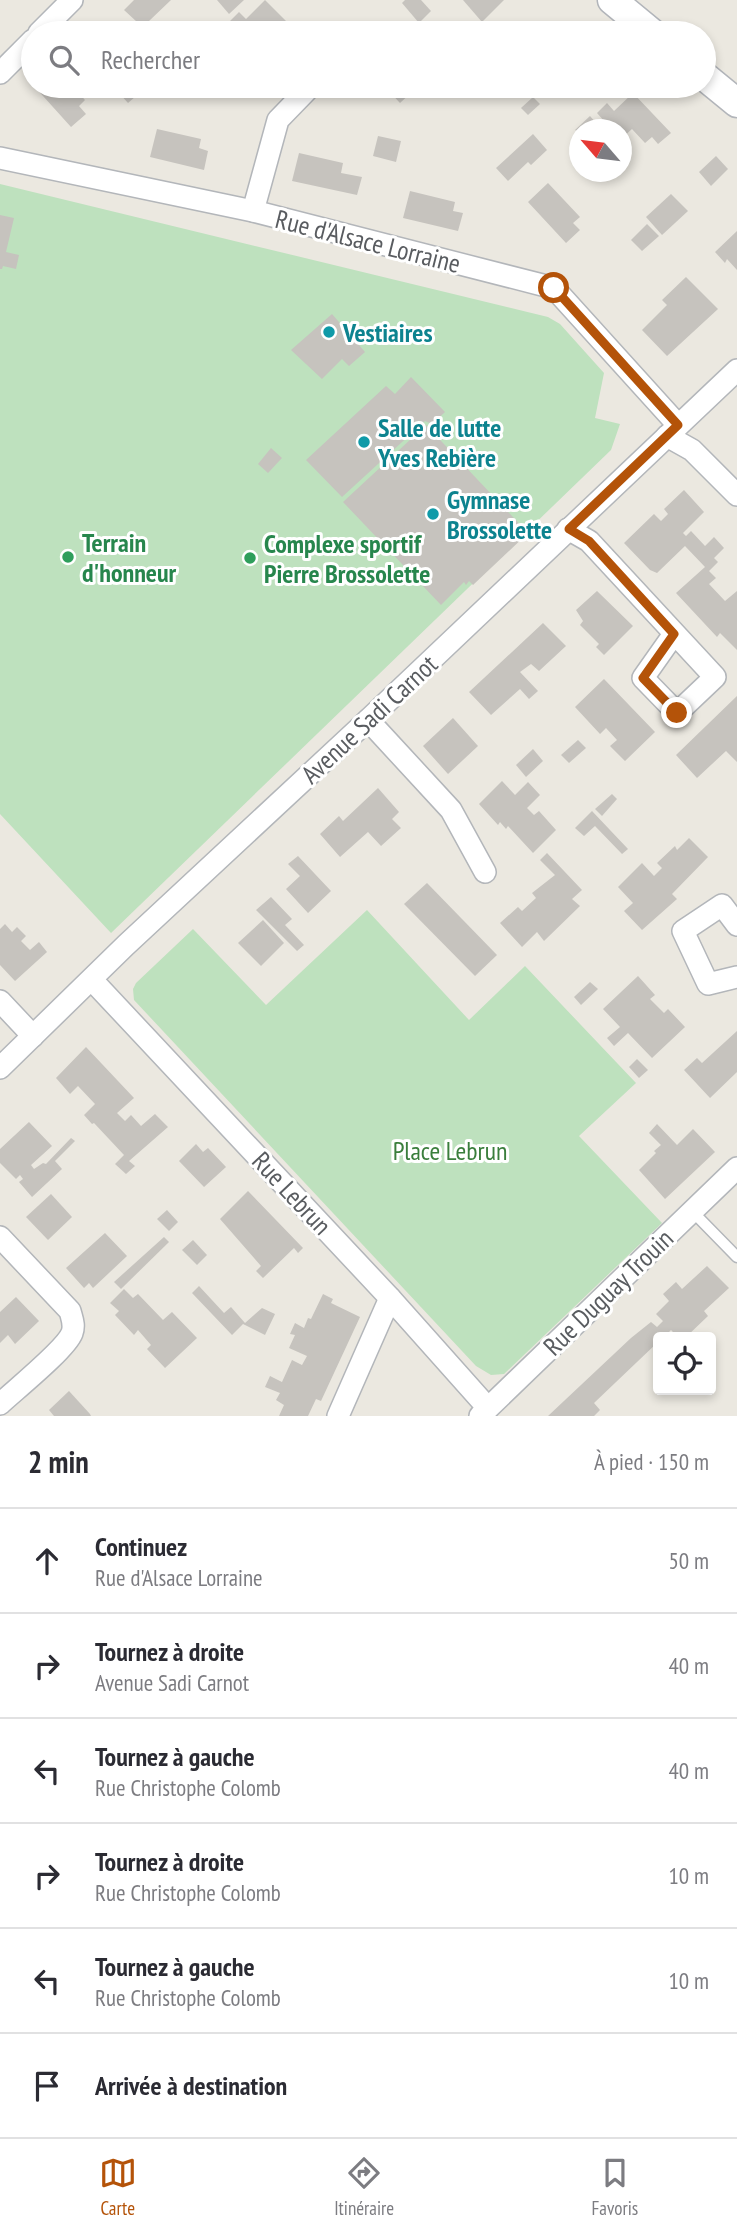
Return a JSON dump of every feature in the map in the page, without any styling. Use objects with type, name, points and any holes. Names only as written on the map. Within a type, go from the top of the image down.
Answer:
[{"type":"main road","points":[[612,0],[637,21]]},
{"type":"main road","points":[[716,86],[737,103]]},
{"type":"street","points":[[52,21],[72,0]]},
{"type":"street","points":[[0,73],[21,52]]},
{"type":"street","points":[[253,211],[278,120],[299,98]]},
{"type":"street","name":"Rue d'Alsace Lorraine","points":[[0,158],[253,211],[554,288],[673,431],[737,495]]},
{"type":"street","name":"Avenue Sadi Carnot","points":[[0,1068],[126,945],[737,370]]},
{"type":"street","points":[[569,529],[589,541],[674,634]]},
{"type":"street","points":[[368,720],[451,810],[485,872]]},
{"type":"street","points":[[737,925],[722,905],[683,931],[708,984],[737,977]]},
{"type":"street","name":"Rue Lebrun","points":[[92,981],[390,1298],[484,1412]]},
{"type":"street","points":[[0,1001],[33,1036]]},
{"type":"street","name":"Rue Duguay Trouin","points":[[484,1412],[737,1168]]},
{"type":"street","points":[[0,1237],[70,1311],[74,1324],[71,1336],[61,1347],[0,1404]]},
{"type":"street","points":[[338,1416],[390,1298]]},
{"type":"lane","points":[[692,1211],[737,1257]]},
{"type":"green space","name":"Complexe sportif Pierre Brossolette","points":[[0,184],[548,317],[560,324],[604,373],[595,418],[620,424],[611,450],[111,933],[0,814]]},
{"type":"green space","name":"Place Lebrun","points":[[367,910],[469,1020],[525,966],[636,1083],[579,1136],[662,1223],[504,1374],[491,1375],[476,1366],[134,1000],[133,989],[136,983],[193,929],[266,1005]]},
{"type":"building","points":[[134,0],[171,0],[149,21],[136,21],[124,10]]},
{"type":"building","points":[[217,0],[244,0],[229,14]]},
{"type":"building","points":[[265,0],[286,21],[230,21],[239,12],[246,19]]},
{"type":"building","points":[[405,0],[421,0],[431,11],[421,21],[417,21],[402,3]]},
{"type":"building","points":[[463,0],[504,0],[483,21]]},
{"type":"building","points":[[45,98],[85,100],[79,106],[86,114],[71,127]]},
{"type":"building","points":[[532,98],[540,104],[528,115],[521,108]]},
{"type":"building","points":[[628,98],[638,98],[671,133],[658,144],[652,137],[645,143],[632,129],[632,119],[602,119],[597,113],[607,103],[614,111]]},
{"type":"building","points":[[157,129],[201,139],[199,148],[208,151],[204,170],[150,157]]},
{"type":"building","points":[[533,134],[547,150],[531,165],[528,162],[508,181],[496,168]]},
{"type":"building","points":[[378,136],[401,141],[396,162],[373,156]]},
{"type":"building","points":[[299,153],[343,163],[341,173],[362,177],[357,195],[292,181]]},
{"type":"building","points":[[716,156],[728,169],[711,186],[699,172]]},
{"type":"building","points":[[548,183],[580,217],[573,223],[580,230],[566,243],[528,202]]},
{"type":"building","points":[[410,191],[455,202],[453,211],[463,213],[458,231],[403,218]]},
{"type":"building","points":[[671,194],[688,211],[662,235],[646,217]]},
{"type":"building","points":[[0,215],[14,218],[6,252],[19,255],[16,269],[3,266],[0,269]]},
{"type":"building","points":[[647,224],[659,236],[642,251],[631,240]]},
{"type":"building","points":[[737,231],[737,270],[727,259],[725,263],[715,252]]},
{"type":"building","points":[[686,277],[718,309],[667,356],[642,330],[667,305],[662,300]]},
{"type":"building","name":"Vestiaires","points":[[332,314],[365,352],[349,366],[342,359],[322,379],[291,350]]},
{"type":"building","name":"Salle de lutte Yves Rebière","points":[[411,377],[445,412],[432,424],[425,421],[342,497],[306,460],[386,386],[395,394]]},
{"type":"building","name":"Gymnase Brossolette","points":[[426,425],[528,533],[473,585],[469,581],[466,585],[464,582],[441,605],[343,502]]},
{"type":"building","points":[[271,448],[282,458],[268,473],[258,464]]},
{"type":"building","points":[[684,490],[704,512],[683,533],[686,536],[691,531],[705,546],[714,537],[724,548],[714,558],[718,562],[709,571],[716,578],[709,584],[725,601],[737,591],[737,650],[720,633],[717,637],[676,593],[705,567],[685,546],[657,573],[650,570],[624,543],[654,514],[661,521],[668,514],[664,509]]},
{"type":"building","points":[[597,591],[633,626],[604,655],[596,647],[599,644],[580,625],[583,621],[576,610]]},
{"type":"building","points":[[543,623],[566,646],[539,671],[531,664],[520,672],[538,691],[529,699],[520,689],[491,715],[469,692]]},
{"type":"building","points":[[604,679],[655,732],[625,761],[610,746],[617,740],[606,728],[600,734],[575,707]]},
{"type":"building","points":[[737,696],[737,762],[726,751],[697,778],[676,755]]},
{"type":"building","points":[[453,718],[478,746],[448,774],[423,746]]},
{"type":"building","points":[[578,740],[586,748],[569,763],[561,755]]},
{"type":"building","points":[[533,749],[543,761],[526,777],[516,765]]},
{"type":"building","points":[[502,781],[515,795],[528,782],[540,795],[527,808],[534,815],[539,811],[556,830],[533,853],[508,826],[506,829],[500,822],[498,825],[479,804]]},
{"type":"building","points":[[378,788],[399,812],[392,819],[401,828],[381,846],[368,832],[340,857],[320,834],[339,816],[343,821]]},
{"type":"building","points":[[612,794],[617,799],[602,816],[595,809]]},
{"type":"building","points":[[592,811],[628,849],[622,854],[595,826],[584,836],[575,828]]},
{"type":"building","points":[[689,838],[708,857],[672,894],[677,899],[642,930],[624,911],[633,903],[618,887],[642,863],[654,876],[662,868],[657,863],[675,846],[677,850]]},
{"type":"building","points":[[547,853],[582,890],[572,899],[580,906],[544,941],[537,932],[522,947],[500,923],[518,907],[522,911],[536,898],[532,893],[555,875],[540,860]]},
{"type":"building","points":[[298,856],[331,891],[308,913],[286,889],[300,876],[288,864]]},
{"type":"building","points":[[427,883],[497,955],[475,976],[404,904]]},
{"type":"building","points":[[271,897],[292,919],[285,925],[304,945],[297,951],[256,910]]},
{"type":"building","points":[[263,920],[284,943],[261,966],[238,943]]},
{"type":"building","points":[[5,924],[12,932],[17,927],[26,936],[21,941],[30,950],[39,942],[47,952],[15,981],[0,965],[0,929]]},
{"type":"building","points":[[638,976],[655,995],[650,999],[664,1013],[668,1009],[685,1027],[652,1058],[628,1033],[614,1046],[607,1038],[620,1027],[603,1009]]},
{"type":"building","points":[[590,982],[598,989],[581,1005],[574,997]]},
{"type":"building","points":[[737,1031],[737,1072],[710,1098],[684,1070],[697,1058],[702,1063]]},
{"type":"building","points":[[86,1047],[134,1098],[117,1113],[125,1121],[131,1115],[141,1126],[155,1114],[168,1127],[129,1161],[135,1166],[126,1174],[115,1164],[124,1155],[84,1115],[95,1104],[78,1086],[70,1094],[56,1078]]},
{"type":"building","points":[[637,1059],[648,1070],[639,1078],[629,1067]]},
{"type":"building","points":[[29,1122],[52,1146],[31,1165],[34,1169],[46,1164],[71,1138],[75,1141],[55,1161],[62,1169],[32,1197],[19,1182],[23,1179],[20,1175],[16,1179],[0,1163],[0,1149]]},
{"type":"building","points":[[657,1124],[677,1145],[693,1129],[715,1152],[665,1199],[639,1170],[661,1145],[649,1133]]},
{"type":"building","points":[[196,1144],[203,1152],[208,1148],[226,1167],[204,1187],[179,1161]]},
{"type":"building","points":[[248,1191],[303,1248],[298,1253],[294,1248],[263,1278],[256,1271],[261,1266],[220,1219]]},
{"type":"building","points":[[51,1194],[72,1217],[48,1240],[26,1217]]},
{"type":"building","points":[[167,1210],[178,1222],[169,1231],[157,1219]]},
{"type":"building","points":[[105,1233],[127,1256],[93,1288],[89,1283],[84,1288],[66,1268]]},
{"type":"building","points":[[164,1237],[169,1242],[121,1289],[114,1282]]},
{"type":"building","points":[[193,1240],[207,1255],[197,1265],[182,1250]]},
{"type":"building","points":[[707,1266],[729,1288],[704,1311],[708,1316],[691,1332],[653,1332],[653,1347],[594,1403],[600,1410],[594,1416],[548,1416],[631,1338],[651,1322],[657,1327],[663,1321],[656,1314],[669,1301],[663,1294],[676,1282],[682,1289]]},
{"type":"building","points":[[199,1286],[224,1313],[231,1307],[245,1323],[262,1308],[275,1314],[265,1335],[243,1324],[232,1335],[192,1293]]},
{"type":"building","points":[[124,1289],[133,1298],[138,1294],[163,1320],[172,1312],[197,1338],[165,1368],[147,1349],[151,1345],[138,1330],[134,1335],[115,1315],[119,1311],[110,1303]]},
{"type":"building","points":[[323,1294],[333,1299],[331,1303],[360,1317],[321,1401],[316,1399],[308,1416],[279,1416],[284,1405],[276,1400],[280,1393],[265,1387],[270,1376],[282,1382],[292,1360],[302,1365],[307,1356],[289,1348],[295,1335],[290,1334],[295,1323],[304,1328]]},
{"type":"building","points":[[16,1297],[39,1321],[15,1344],[8,1335],[0,1343],[0,1312]]},
{"type":"building","points":[[69,1391],[91,1416],[54,1416],[49,1410]]},
{"type":"place","name":"Vestiaires","points":[[329,332]]},
{"type":"place","name":"Salle de lutte Yves Rebière","points":[[364,442]]},
{"type":"place","name":"Gymnase Brossolette","points":[[433,514]]},
{"type":"place","name":"Terrain d'honneur","points":[[68,557]]},
{"type":"place","name":"Complexe sportif Pierre Brossolette","points":[[250,558]]},
{"type":"route","points":[[554,288],[678,425],[569,529],[589,541],[674,634],[643,678],[677,713]]}]
